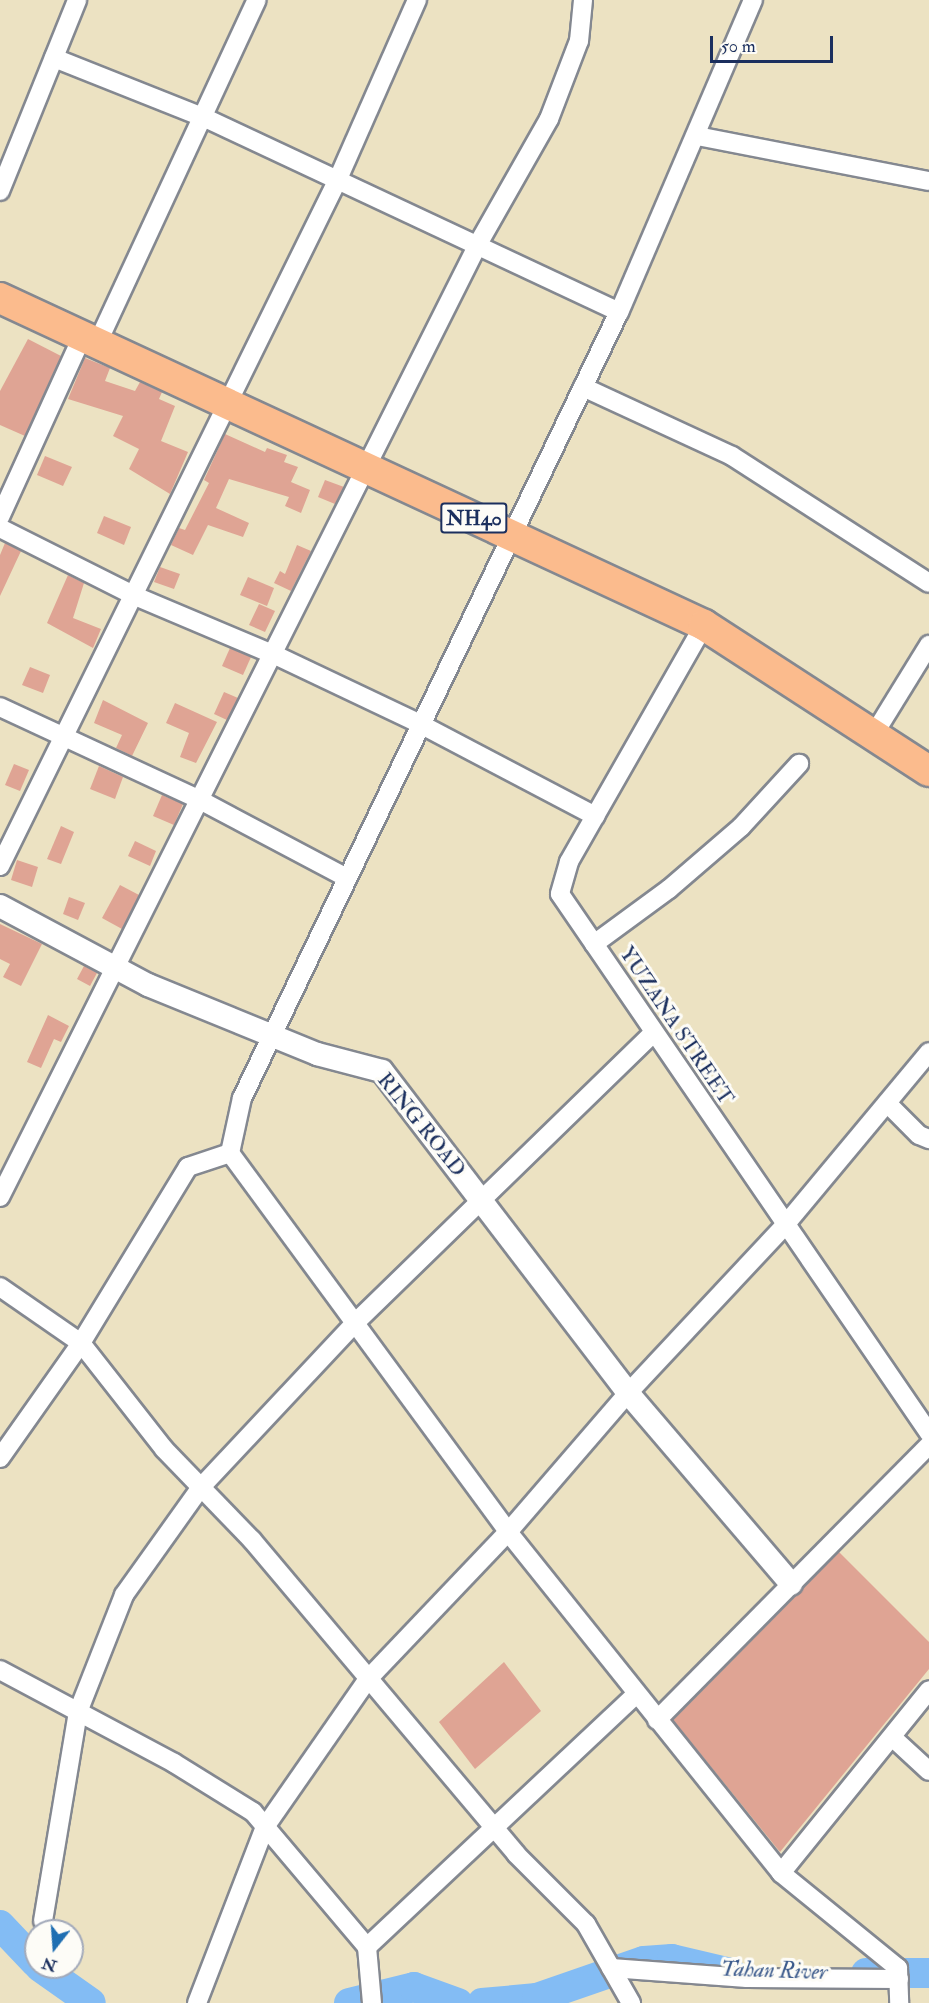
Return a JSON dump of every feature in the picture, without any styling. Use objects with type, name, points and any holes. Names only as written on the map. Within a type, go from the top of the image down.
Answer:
[{"type":"highway","name":"NH40","points":[[0,298],[704,625],[929,771]]},
{"type":"street","points":[[0,191],[77,0]]},
{"type":"street","points":[[0,517],[205,118],[257,0]]},
{"type":"street","points":[[0,866],[135,596],[338,179],[417,0]]},
{"type":"street","points":[[0,1197],[116,968],[198,799],[274,655],[478,244],[567,82],[579,41],[583,0]]},
{"type":"street","points":[[753,0],[697,136],[619,312],[509,534],[242,1098],[230,1153],[508,1532],[781,1873],[898,1968],[899,2003]]},
{"type":"street","points":[[54,58],[205,118],[619,312]]},
{"type":"street","points":[[697,136],[929,181]]},
{"type":"street","points":[[583,387],[732,456],[929,583]]},
{"type":"street","points":[[0,528],[135,596],[274,655],[420,724],[595,816]]},
{"type":"street","name":"YUZANA STREET","points":[[704,625],[569,862],[560,894],[929,1433]]},
{"type":"street","points":[[874,734],[929,645]]},
{"type":"street","points":[[0,707],[64,739],[198,799],[347,878]]},
{"type":"street","points":[[594,944],[669,889],[741,827],[799,764]]},
{"type":"street","name":"RING ROAD","points":[[0,906],[116,968],[272,1036],[317,1054],[382,1071],[628,1393],[791,1584]]},
{"type":"street","points":[[43,1919],[78,1712],[124,1595],[201,1487],[355,1323],[653,1032]]},
{"type":"street","points":[[197,2003],[265,1827],[368,1680],[508,1532],[628,1393],[785,1225],[929,1052]]},
{"type":"street","points":[[887,1103],[919,1135],[929,1139]]},
{"type":"street","points":[[0,1458],[81,1343],[188,1167],[230,1153]]},
{"type":"street","points":[[0,1287],[81,1343],[164,1449],[252,1540],[496,1829],[586,1924],[631,2003]]},
{"type":"street","points":[[657,1720],[929,1444]]},
{"type":"street","points":[[0,1670],[194,1776],[253,1812],[367,1947],[372,2003]]},
{"type":"street","points":[[781,1873],[929,1690]]},
{"type":"street","points":[[367,1947],[496,1829],[636,1694]]},
{"type":"street","points":[[892,1737],[929,1771]]},
{"type":"street","points":[[611,1968],[747,1978],[899,1979]]},
{"type":"building","points":[[28,339],[61,356],[25,436],[0,425],[0,391]]},
{"type":"building","points":[[85,358],[110,368],[105,381],[135,391],[140,382],[162,392],[159,399],[175,406],[161,441],[188,452],[170,494],[129,469],[139,449],[113,436],[123,416],[68,399]]},
{"type":"building","points":[[225,434],[265,452],[267,448],[287,455],[284,462],[298,467],[291,482],[310,490],[301,513],[285,506],[289,497],[229,479],[216,508],[249,523],[243,537],[208,525],[193,555],[171,545],[179,528],[185,530],[209,483],[204,480]]},
{"type":"building","points":[[45,456],[72,467],[63,486],[37,475]]},
{"type":"building","points":[[325,480],[344,487],[335,504],[318,497]]},
{"type":"building","points":[[104,516],[131,527],[124,545],[97,533]]},
{"type":"building","points":[[5,543],[21,551],[0,596],[0,555]]},
{"type":"building","points":[[297,545],[311,551],[291,591],[274,583],[280,571],[285,574]]},
{"type":"building","points":[[160,567],[180,574],[174,589],[154,582]]},
{"type":"building","points":[[68,575],[84,583],[73,618],[101,629],[93,648],[47,623]]},
{"type":"building","points":[[248,577],[274,588],[267,606],[240,595]]},
{"type":"building","points":[[259,604],[275,611],[265,632],[249,625]]},
{"type":"building","points":[[230,648],[251,657],[243,675],[222,666]]},
{"type":"building","points":[[30,667],[50,675],[43,693],[22,685]]},
{"type":"building","points":[[224,692],[238,698],[227,720],[214,714]]},
{"type":"building","points":[[103,700],[148,723],[132,756],[116,748],[122,735],[94,723]]},
{"type":"building","points":[[175,703],[217,722],[196,763],[180,757],[189,733],[166,723]]},
{"type":"building","points":[[14,764],[29,770],[20,791],[5,785]]},
{"type":"building","points":[[99,766],[123,777],[115,799],[90,789]]},
{"type":"building","points":[[162,795],[183,804],[174,825],[153,816]]},
{"type":"building","points":[[61,826],[74,832],[61,864],[47,859]]},
{"type":"building","points":[[135,841],[156,851],[150,866],[128,856]]},
{"type":"building","points":[[17,860],[38,867],[32,887],[11,880]]},
{"type":"building","points":[[120,885],[139,895],[122,929],[102,918]]},
{"type":"building","points":[[69,897],[85,903],[78,920],[63,914]]},
{"type":"building","points":[[0,924],[42,944],[21,986],[3,977],[10,964],[0,959]]},
{"type":"building","points":[[84,966],[97,973],[90,986],[77,979]]},
{"type":"building","points":[[48,1015],[69,1026],[61,1042],[54,1039],[41,1068],[27,1062]]},
{"type":"building","points":[[839,1552],[929,1642],[929,1669],[780,1852],[673,1720]]},
{"type":"building","points":[[504,1662],[541,1711],[475,1769],[439,1722]]},
{"type":"waterway","name":"Tahan River","points":[[0,1925],[24,1950]]},
{"type":"waterway","name":"Tahan River","points":[[482,2003],[537,1998],[644,1961],[672,1959],[731,1973]]},
{"type":"waterway","name":"Tahan River","points":[[866,1973],[929,1973]]},
{"type":"waterway","name":"Tahan River","points":[[57,1979],[91,2003]]},
{"type":"waterway","name":"Tahan River","points":[[349,2003],[414,1987],[458,2003]]}]
